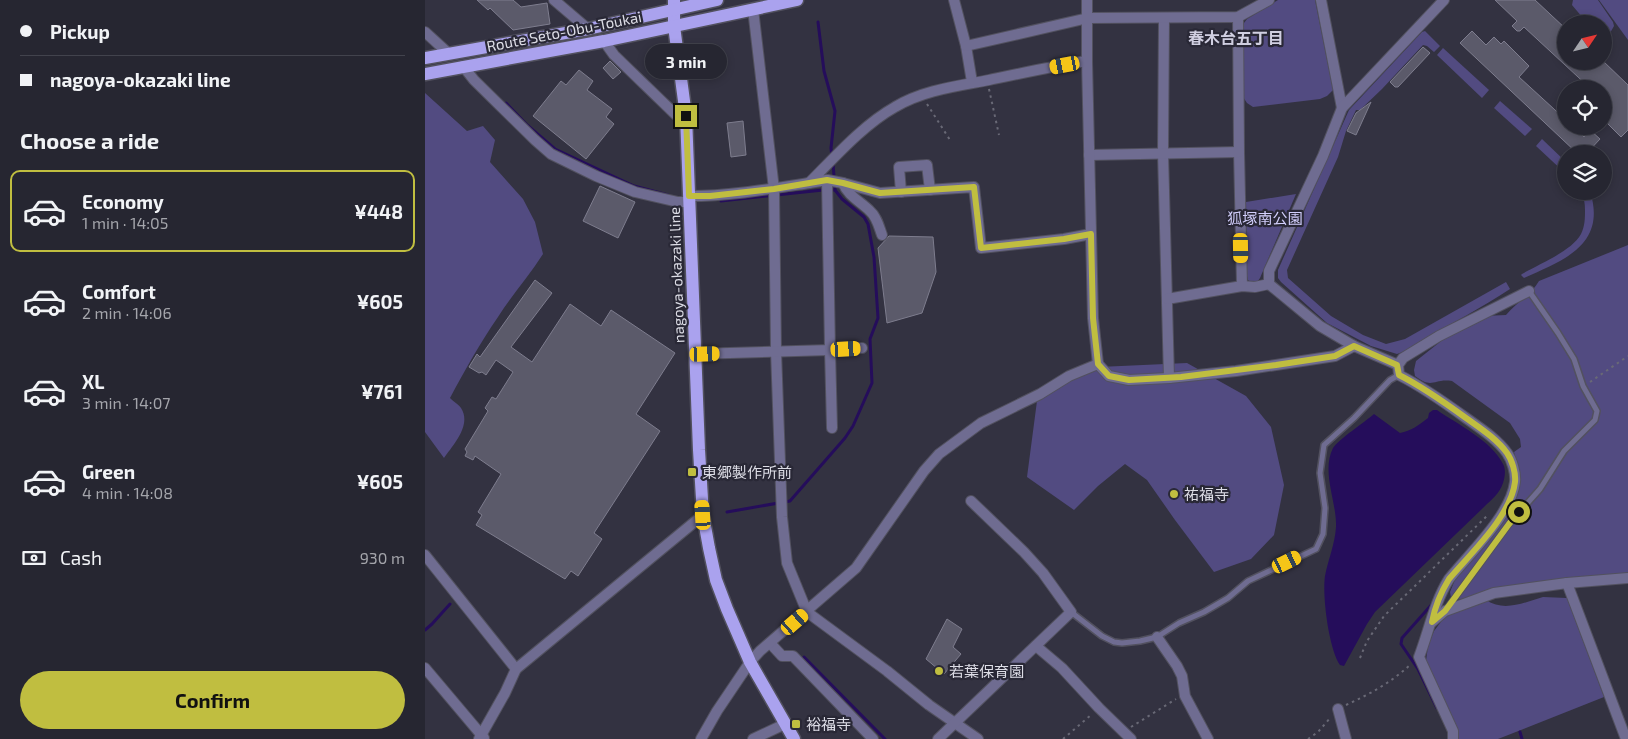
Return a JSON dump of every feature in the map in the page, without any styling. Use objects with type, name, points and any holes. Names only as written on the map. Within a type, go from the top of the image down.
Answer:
[{"type":"main road","name":"Route Seto-Obu-Toukai","points":[[425,58],[588,29],[674,4],[717,0]]},
{"type":"main road","name":"Route Seto-Obu-Toukai","points":[[425,74],[604,41],[797,0]]},
{"type":"main road","name":"nagoya-okazaki line","points":[[674,4],[674,26],[686,116],[703,515],[717,580],[750,662],[794,739]]},
{"type":"street","points":[[553,0],[588,29]]},
{"type":"street","points":[[953,0],[972,82]]},
{"type":"street","points":[[1087,0],[1093,318],[1098,364],[1109,376],[1123,379],[1169,378],[1236,371],[1335,356],[1354,346]]},
{"type":"street","points":[[965,46],[1088,18],[1238,17],[1269,0]]},
{"type":"street","points":[[1321,0],[1342,108]]},
{"type":"street","points":[[1269,284],[1269,271],[1323,156],[1342,108],[1444,0]]},
{"type":"street","points":[[753,9],[774,189],[776,351],[782,517],[787,563],[807,612],[887,671],[929,705],[978,739]]},
{"type":"street","points":[[1238,17],[1239,152],[1243,286]]},
{"type":"street","points":[[1164,18],[1163,153],[1169,378]]},
{"type":"street","points":[[425,32],[448,53]]},
{"type":"street","points":[[604,41],[614,55],[675,115],[686,116]]},
{"type":"street","points":[[809,183],[858,136],[884,114],[903,103],[922,95],[972,82],[1087,62]]},
{"type":"street","points":[[463,66],[551,154],[635,192],[677,202],[827,180],[880,193],[974,187],[981,248],[1064,239],[1091,234]]},
{"type":"street","points":[[1089,155],[1239,152]]},
{"type":"street","points":[[901,192],[899,167],[927,165],[929,190]]},
{"type":"street","points":[[827,180],[832,428]]},
{"type":"street","points":[[843,183],[846,191],[871,212],[877,220],[882,236]]},
{"type":"street","points":[[1167,299],[1243,286],[1255,287],[1269,284]]},
{"type":"street","points":[[1269,284],[1320,326],[1398,370],[1495,440],[1507,454],[1512,465],[1515,480],[1513,492],[1501,518],[1449,579],[1433,612],[1432,622],[1419,657],[1453,731],[1453,739]]},
{"type":"street","points":[[1398,370],[1403,358],[1439,336],[1529,291]]},
{"type":"street","points":[[695,354],[862,348]]},
{"type":"street","points":[[701,739],[717,711],[750,662],[856,568],[919,477],[939,454],[981,423],[1040,394],[1069,376],[1098,364]]},
{"type":"street","points":[[938,739],[1071,612],[1043,573],[971,501]]},
{"type":"street","points":[[425,668],[482,738],[516,669],[703,515]]},
{"type":"street","points":[[425,555],[516,669]]},
{"type":"street","points":[[1432,622],[1445,611],[1494,594],[1628,578]]},
{"type":"street","points":[[1567,584],[1626,739]]},
{"type":"street","points":[[1157,637],[1180,671],[1185,694],[1208,739]]},
{"type":"street","points":[[770,643],[782,656],[793,656],[873,739]]},
{"type":"street","points":[[1036,646],[1062,668],[1123,736]]},
{"type":"street","points":[[1339,709],[1345,739]]},
{"type":"street","points":[[753,739],[785,724]]},
{"type":"lane","points":[[1445,611],[1509,524],[1540,489],[1564,451],[1595,420],[1597,411],[1583,386],[1574,359],[1529,291]]},
{"type":"lane","points":[[1071,612],[1102,636],[1114,642],[1140,641],[1157,637],[1179,623],[1205,612],[1228,598],[1248,580],[1316,549],[1323,534],[1325,508],[1321,474],[1324,445],[1354,418],[1391,380],[1398,370]]},
{"type":"path","points":[[987,80],[999,135]]},
{"type":"path","points":[[922,95],[949,140]]},
{"type":"path","points":[[1583,386],[1628,356]]},
{"type":"path","points":[[1360,658],[1367,641],[1384,616],[1493,511]]},
{"type":"path","points":[[1307,739],[1318,732],[1333,713],[1391,681],[1419,657]]},
{"type":"path","points":[[1123,736],[1136,723],[1185,694]]},
{"type":"path","points":[[1063,739],[1099,708]]},
{"type":"green space","points":[[1278,0],[1315,0],[1333,90],[1327,96],[1320,99],[1253,107],[1243,97],[1244,23],[1247,19]]},
{"type":"green space","points":[[1573,0],[1598,0],[1608,15],[1580,15],[1572,5]]},
{"type":"green space","points":[[1599,0],[1628,0],[1628,40],[1613,19],[1613,15],[1610,15]]},
{"type":"green space","points":[[1425,31],[1440,46],[1434,52],[1423,45],[1382,89],[1360,110],[1356,110],[1346,131],[1338,157],[1287,270],[1288,278],[1331,316],[1363,335],[1386,344],[1405,339],[1506,282],[1510,289],[1397,354],[1371,346],[1327,323],[1281,282],[1278,278],[1278,270],[1349,110]]},
{"type":"green space","points":[[1443,48],[1489,90],[1482,98],[1437,55]]},
{"type":"green space","points":[[425,93],[467,131],[483,126],[495,140],[490,162],[523,199],[535,222],[543,254],[491,327],[450,398],[461,408],[464,414],[464,421],[460,434],[444,458],[425,432]]},
{"type":"green space","points":[[1500,101],[1532,129],[1525,136],[1494,108]]},
{"type":"green space","points":[[1542,139],[1557,153],[1557,166],[1536,146]]},
{"type":"green space","name":"狐塚南公園","points":[[1296,194],[1260,278],[1258,281],[1251,282],[1247,276],[1246,202]]},
{"type":"green space","points":[[1584,200],[1592,200],[1594,210],[1592,225],[1587,238],[1567,257],[1524,278],[1522,274],[1555,257],[1577,240],[1584,225]]},
{"type":"green space","points":[[1628,245],[1628,575],[1470,600],[1451,598],[1450,592],[1457,575],[1517,490],[1520,477],[1514,452],[1521,447],[1520,439],[1510,423],[1452,381],[1446,380],[1430,383],[1415,376],[1416,361],[1450,334],[1484,316],[1506,315],[1532,291],[1539,281]]},
{"type":"green space","points":[[1187,363],[1246,396],[1271,427],[1284,485],[1274,535],[1251,559],[1214,572],[1147,480],[1125,464],[1098,486],[1074,510],[1027,477],[1037,401],[1059,385],[1099,367]]},
{"type":"green space","points":[[1543,597],[1567,598],[1604,697],[1498,739],[1459,739],[1454,721],[1426,661],[1428,646],[1434,631],[1447,614],[1486,600],[1493,604],[1507,606]]},
{"type":"shaded area","points":[[1437,410],[1464,427],[1491,448],[1504,466],[1503,483],[1492,499],[1375,612],[1344,666],[1340,665],[1336,657],[1327,622],[1324,585],[1336,527],[1329,477],[1330,457],[1333,448],[1374,414],[1400,433],[1421,423],[1428,418],[1429,413]]},
{"type":"building","points":[[477,0],[513,0],[521,7],[547,3],[550,24],[513,30],[490,8],[488,10]]},
{"type":"building","points":[[1495,0],[1535,0],[1557,21],[1557,58],[1524,27],[1517,31],[1512,26],[1517,21]]},
{"type":"building","points":[[1472,31],[1486,45],[1494,37],[1501,44],[1504,41],[1529,66],[1519,77],[1557,112],[1557,134],[1460,43]]},
{"type":"building","points":[[1423,47],[1430,53],[1398,87],[1395,87],[1390,82]]},
{"type":"building","points":[[610,61],[621,72],[613,79],[603,68]]},
{"type":"building","points":[[579,70],[593,81],[587,90],[612,109],[606,117],[614,124],[586,159],[533,116],[561,81],[566,85]]},
{"type":"building","points":[[1570,70],[1612,70],[1628,85],[1628,130],[1621,137],[1612,128],[1612,80],[1581,80]]},
{"type":"building","points":[[1371,102],[1356,135],[1347,131],[1356,113]]},
{"type":"building","points":[[743,121],[746,155],[731,157],[727,123]]},
{"type":"building","points":[[1558,135],[1582,135],[1584,137],[1586,135],[1596,135],[1600,139],[1594,145],[1568,145]]},
{"type":"building","points":[[600,186],[635,202],[618,238],[583,221]]},
{"type":"building","points":[[889,236],[933,237],[936,272],[922,313],[887,323],[878,248]]},
{"type":"building","points":[[535,280],[552,293],[511,347],[532,362],[570,304],[601,326],[611,310],[675,353],[636,414],[660,431],[594,533],[602,539],[578,576],[571,571],[565,579],[476,525],[482,515],[478,512],[501,474],[475,456],[473,460],[465,456],[467,452],[465,449],[488,411],[485,408],[492,397],[496,399],[513,372],[496,360],[486,375],[469,367],[477,354],[480,357]]},
{"type":"building","points":[[947,619],[962,629],[953,647],[961,654],[944,674],[926,659]]},
{"type":"waterway","points":[[818,22],[824,71],[835,111],[831,148],[832,157]]},
{"type":"waterway","points":[[506,103],[527,125],[555,149],[634,186],[668,195]]},
{"type":"waterway","points":[[833,163],[835,190]]},
{"type":"waterway","points":[[721,201],[835,190],[842,199],[864,217],[868,224],[874,257],[878,318],[870,339],[872,383],[853,426],[845,438],[790,501],[727,512]]},
{"type":"waterway","points":[[1433,603],[1402,638],[1401,644],[1418,669],[1437,708]]},
{"type":"waterway","points":[[425,630],[450,604]]},
{"type":"waterway","points":[[804,657],[885,739]]},
{"type":"waterway","points":[[1520,732],[1522,739]]},
{"type":"place","name":"東郷製作所前","points":[[692,472]]},
{"type":"place","name":"祐福寺","points":[[1174,494]]},
{"type":"place","name":"若葉保育園","points":[[939,671]]},
{"type":"place","name":"裕福寺","points":[[796,724]]},
{"type":"district","name":"春木台五丁目","points":[[1236,37]]},
{"type":"route","points":[[686,116],[689,196],[710,196],[774,189],[827,180],[880,193],[974,187],[981,248],[1064,239],[1091,234],[1093,318],[1098,364],[1109,376],[1129,380],[1193,376],[1335,356],[1354,346],[1397,365],[1399,375],[1420,386],[1495,440],[1507,454],[1512,465],[1515,480],[1513,492],[1501,518],[1449,579],[1433,612],[1432,622],[1445,611],[1519,512]]}]
